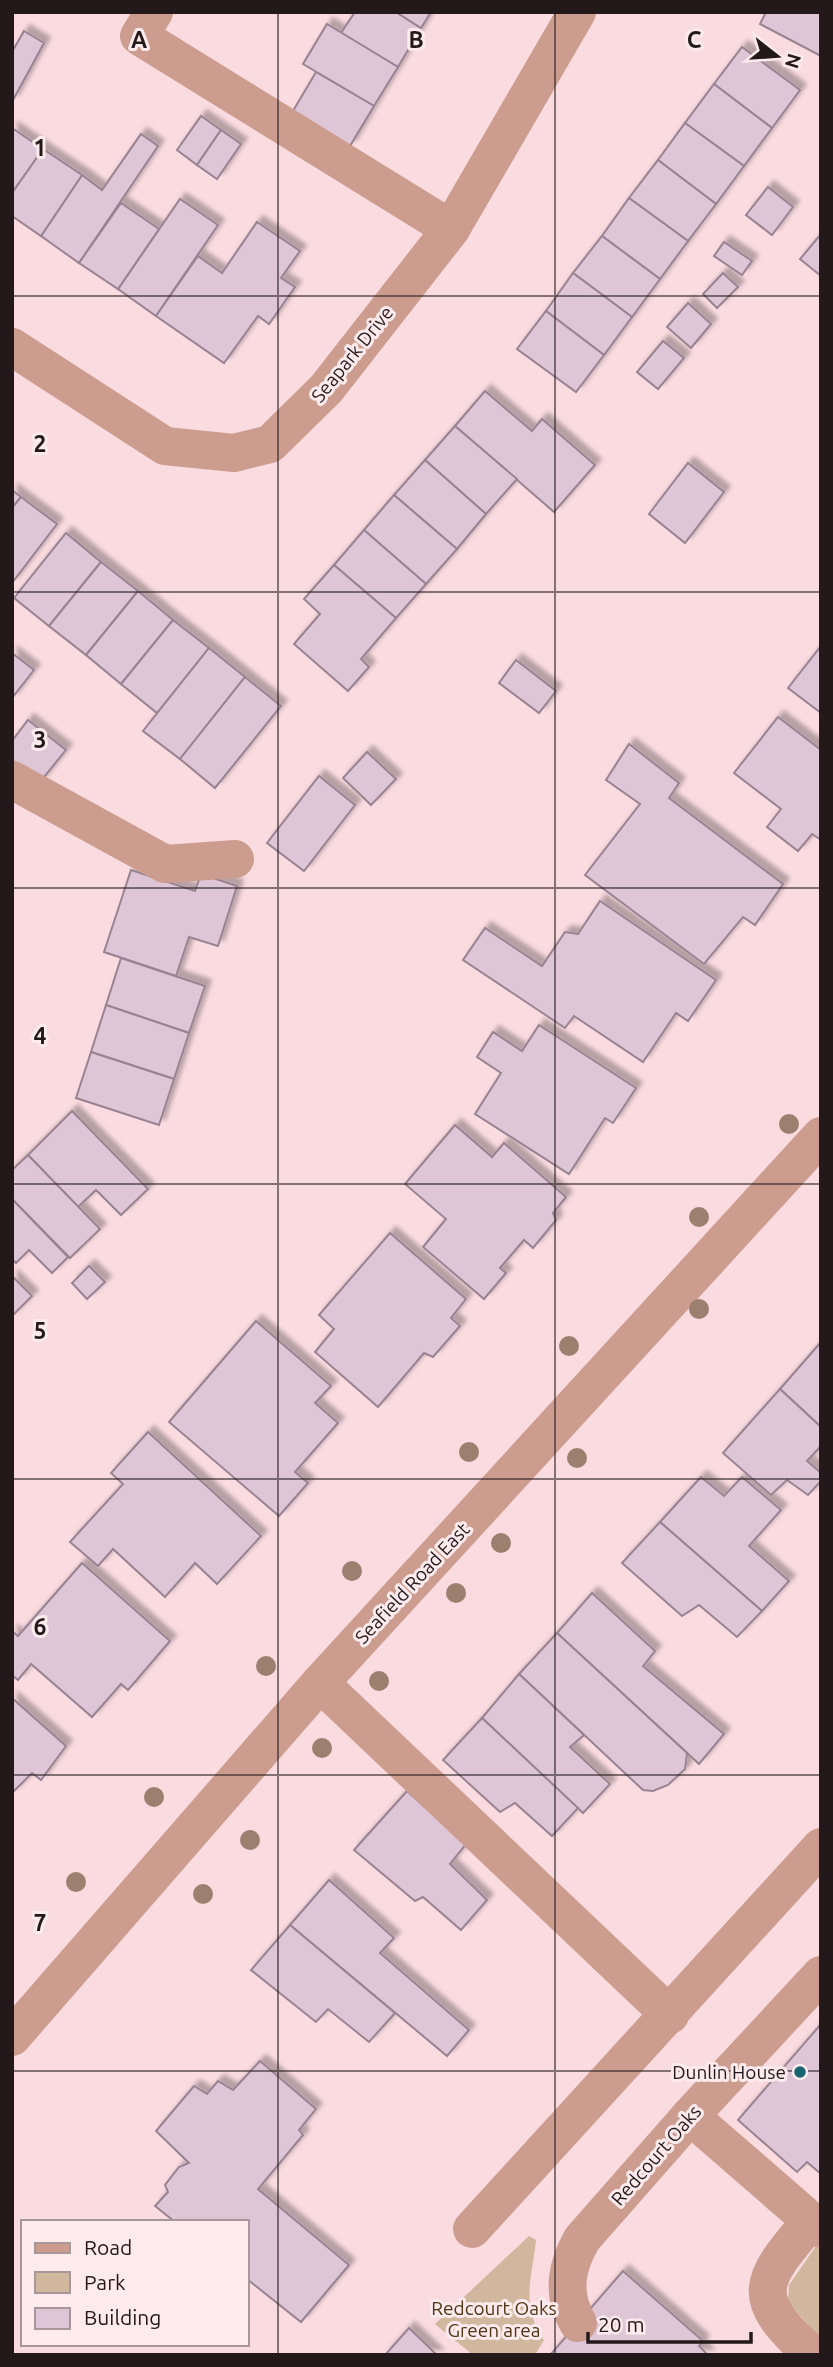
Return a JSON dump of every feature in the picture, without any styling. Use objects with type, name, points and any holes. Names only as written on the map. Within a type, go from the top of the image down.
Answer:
[{"type":"street","points":[[154,12],[139,36],[451,229]]},
{"type":"street","name":"Seapark Drive","points":[[12,347],[165,446],[234,453],[270,444],[326,389],[451,229],[577,12]]},
{"type":"street","points":[[12,780],[165,864],[235,859]]},
{"type":"street","name":"Seafield Road East","points":[[12,2038],[320,1683],[821,1136]]},
{"type":"street","points":[[320,1683],[670,2015]]},
{"type":"street","points":[[472,2229],[821,1847]]},
{"type":"street","name":"Redcourt Oaks","points":[[578,2323],[570,2310],[566,2281],[571,2259],[582,2239],[690,2116],[821,1975]]},
{"type":"street","points":[[690,2116],[816,2225],[780,2257],[770,2277],[768,2294],[773,2314],[782,2327],[813,2355]]},
{"type":"green space","name":"Redcourt Oaks Green area","points":[[529,2236],[536,2240],[530,2280],[530,2303],[532,2315],[544,2340],[535,2355],[473,2355],[435,2324]]},
{"type":"green space","points":[[816,2246],[821,2250],[821,2339],[788,2302],[789,2285]]},
{"type":"building","points":[[355,12],[396,12],[421,28],[398,67],[341,33]]},
{"type":"building","points":[[396,12],[431,12],[421,28]]},
{"type":"building","points":[[766,12],[821,12],[821,56],[760,24]]},
{"type":"building","points":[[327,24],[398,67],[374,106],[303,64]]},
{"type":"building","points":[[24,31],[44,43],[12,102],[12,52]]},
{"type":"building","points":[[742,47],[800,90],[772,128],[714,84]]},
{"type":"building","points":[[316,72],[374,106],[350,146],[293,111]]},
{"type":"building","points":[[714,84],[772,128],[744,166],[685,123]]},
{"type":"building","points":[[201,116],[221,130],[197,165],[177,150]]},
{"type":"building","points":[[685,123],[744,166],[716,204],[658,160]]},
{"type":"building","points":[[12,128],[43,149],[12,193]]},
{"type":"building","points":[[221,130],[241,144],[217,179],[197,165]]},
{"type":"building","points":[[141,134],[158,146],[79,263],[41,236],[82,175],[102,190]]},
{"type":"building","points":[[43,149],[82,175],[41,236],[12,216],[12,193]]},
{"type":"building","points":[[658,160],[716,204],[688,241],[629,198]]},
{"type":"building","points":[[768,187],[793,207],[772,235],[746,215]]},
{"type":"building","points":[[629,198],[688,241],[660,279],[602,236]]},
{"type":"building","points":[[180,199],[218,225],[156,316],[118,289]]},
{"type":"building","points":[[121,203],[159,229],[118,289],[79,263]]},
{"type":"building","points":[[257,222],[300,251],[281,278],[295,287],[269,324],[258,316],[224,363],[156,316],[198,256],[222,273]]},
{"type":"building","points":[[821,234],[821,276],[800,259]]},
{"type":"building","points":[[602,236],[660,279],[632,317],[573,273]]},
{"type":"building","points":[[724,242],[752,261],[742,275],[714,256]]},
{"type":"building","points":[[573,273],[632,317],[604,355],[546,311]]},
{"type":"building","points":[[723,273],[738,287],[717,308],[703,294]]},
{"type":"building","points":[[688,303],[711,324],[691,348],[667,327]]},
{"type":"building","points":[[546,311],[604,355],[576,392],[517,349]]},
{"type":"building","points":[[663,341],[684,358],[658,389],[637,372]]},
{"type":"building","points":[[485,391],[532,431],[542,419],[595,465],[554,512],[455,426]]},
{"type":"building","points":[[455,426],[517,479],[486,514],[425,460]]},
{"type":"building","points":[[425,460],[486,514],[457,549],[394,495]]},
{"type":"building","points":[[688,463],[724,492],[685,543],[649,514]]},
{"type":"building","points":[[12,490],[21,497],[12,508]]},
{"type":"building","points":[[394,495],[457,549],[426,584],[364,530]]},
{"type":"building","points":[[21,497],[57,524],[12,583],[12,508]]},
{"type":"building","points":[[364,530],[426,584],[396,618],[334,565]]},
{"type":"building","points":[[66,533],[101,562],[49,626],[14,598]]},
{"type":"building","points":[[101,562],[138,591],[86,655],[49,626]]},
{"type":"building","points":[[334,565],[396,618],[361,659],[369,667],[348,691],[294,644],[320,614],[304,599]]},
{"type":"building","points":[[138,591],[173,620],[121,684],[86,655]]},
{"type":"building","points":[[173,620],[209,648],[157,713],[121,684]]},
{"type":"building","points":[[821,646],[821,713],[788,688]]},
{"type":"building","points":[[209,648],[245,677],[180,759],[143,731]]},
{"type":"building","points":[[12,653],[34,670],[12,698]]},
{"type":"building","points":[[516,660],[556,691],[539,713],[499,683]]},
{"type":"building","points":[[245,677],[281,706],[215,788],[180,759]]},
{"type":"building","points":[[778,717],[821,750],[821,840],[812,834],[798,851],[767,827],[781,809],[734,773]]},
{"type":"building","points":[[28,720],[66,750],[40,782],[12,760],[12,741]]},
{"type":"building","points":[[629,744],[679,783],[669,798],[783,884],[755,925],[743,917],[704,964],[585,875],[640,804],[606,780]]},
{"type":"building","points":[[367,752],[396,779],[371,805],[343,778]]},
{"type":"building","points":[[319,776],[355,805],[304,871],[267,843]]},
{"type":"building","points":[[131,870],[195,891],[201,874],[237,886],[218,946],[189,937],[176,976],[104,952]]},
{"type":"building","points":[[600,901],[716,980],[688,1021],[676,1013],[643,1062],[574,1016],[565,1028],[463,960],[485,928],[542,966],[565,932],[578,934]]},
{"type":"building","points":[[121,958],[205,986],[189,1033],[106,1005]]},
{"type":"building","points":[[106,1005],[189,1033],[174,1079],[91,1052]]},
{"type":"building","points":[[539,1025],[636,1088],[613,1123],[605,1118],[569,1174],[475,1114],[501,1073],[477,1057],[493,1032],[522,1051]]},
{"type":"building","points":[[91,1052],[174,1079],[159,1125],[76,1098]]},
{"type":"building","points":[[72,1111],[148,1189],[121,1215],[96,1190],[78,1207],[28,1155]]},
{"type":"building","points":[[455,1125],[492,1157],[504,1143],[566,1197],[553,1213],[556,1220],[533,1248],[524,1240],[500,1268],[506,1273],[484,1299],[423,1247],[446,1219],[405,1184]]},
{"type":"building","points":[[28,1155],[100,1229],[70,1258],[12,1199],[12,1170]]},
{"type":"building","points":[[12,1199],[68,1257],[52,1273],[29,1250],[16,1263],[12,1259]]},
{"type":"building","points":[[390,1233],[466,1299],[451,1318],[460,1326],[433,1357],[424,1353],[378,1407],[315,1352],[334,1329],[319,1315]]},
{"type":"building","points":[[89,1266],[105,1282],[87,1299],[72,1283]]},
{"type":"building","points":[[12,1276],[32,1296],[12,1316]]},
{"type":"building","points":[[256,1321],[331,1386],[315,1403],[338,1423],[295,1472],[308,1483],[279,1516],[169,1422]]},
{"type":"building","points":[[821,1342],[821,1427],[780,1389]]},
{"type":"building","points":[[780,1389],[821,1427],[821,1446],[807,1461],[821,1473],[821,1481],[808,1495],[787,1480],[771,1495],[723,1453]]},
{"type":"building","points":[[148,1432],[261,1536],[217,1584],[195,1563],[165,1597],[113,1549],[98,1566],[70,1542],[123,1484],[111,1473]]},
{"type":"building","points":[[701,1477],[724,1496],[742,1477],[781,1510],[749,1546],[789,1581],[762,1611],[660,1522]]},
{"type":"building","points":[[660,1522],[762,1611],[737,1637],[699,1605],[682,1616],[622,1563]]},
{"type":"building","points":[[82,1563],[170,1641],[128,1690],[121,1684],[92,1717],[31,1664],[18,1680],[12,1675],[12,1631],[18,1636]]},
{"type":"building","points":[[592,1593],[655,1651],[643,1666],[724,1734],[699,1764],[557,1633]]},
{"type":"building","points":[[557,1633],[687,1753],[685,1769],[668,1785],[653,1791],[643,1790],[519,1674]]},
{"type":"building","points":[[519,1674],[584,1735],[570,1747],[610,1784],[583,1813],[482,1718]]},
{"type":"building","points":[[12,1698],[66,1746],[41,1780],[32,1773],[12,1793]]},
{"type":"building","points":[[482,1718],[578,1808],[552,1836],[515,1803],[500,1812],[443,1760]]},
{"type":"building","points":[[407,1791],[466,1844],[450,1864],[487,1900],[461,1930],[423,1897],[415,1901],[354,1850]]},
{"type":"building","points":[[329,1880],[394,1938],[380,1953],[469,2030],[447,2056],[290,1925]]},
{"type":"building","points":[[290,1925],[395,2013],[369,2042],[328,2009],[316,2022],[251,1970]]},
{"type":"building","name":"Dunlin House","points":[[821,2024],[821,2174],[807,2162],[797,2172],[738,2120]]},
{"type":"building","points":[[260,2061],[316,2109],[299,2130],[303,2135],[258,2189],[349,2265],[301,2322],[248,2280],[248,2220],[172,2220],[155,2206],[168,2192],[165,2185],[179,2167],[189,2163],[156,2131],[194,2086],[207,2094],[218,2081],[233,2090]]},
{"type":"building","points":[[623,2271],[703,2341],[699,2346],[708,2355],[550,2355]]},
{"type":"building","points":[[409,2328],[437,2355],[385,2355]]},
{"type":"place","name":"Dunlin House","points":[[800,2072]]}]
